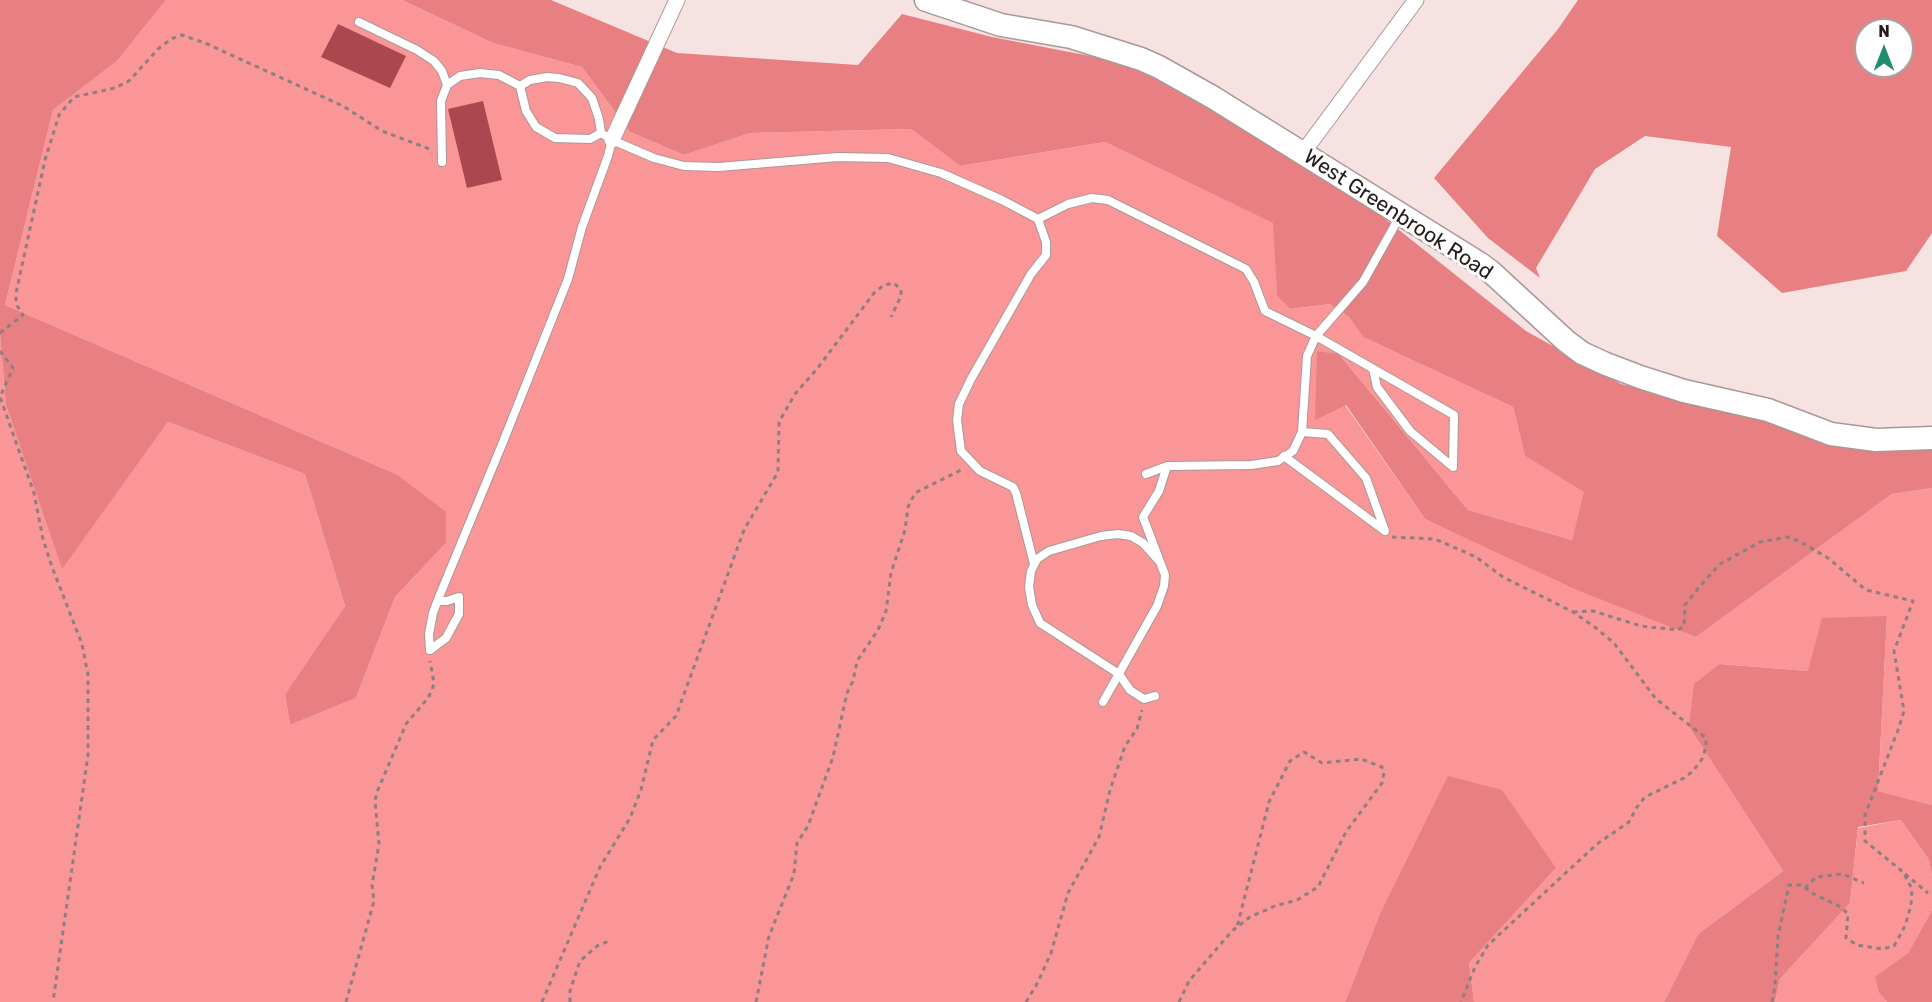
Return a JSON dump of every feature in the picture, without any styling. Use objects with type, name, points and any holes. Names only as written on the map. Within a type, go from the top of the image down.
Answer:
[{"type":"street","points":[[606,136],[677,0]]},
{"type":"street","name":"West Greenbrook Road","points":[[926,0],[1001,25],[1071,37],[1159,67],[1214,98],[1490,271],[1566,341],[1582,353],[1606,364],[1684,392],[1768,410],[1831,434],[1876,440],[1932,438]]},
{"type":"street","points":[[1302,154],[1416,0]]},
{"type":"lane","points":[[359,22],[417,50],[434,62],[442,71],[447,85]]},
{"type":"lane","points":[[442,162],[441,101],[447,85],[460,76],[480,73],[499,75],[520,86],[526,111],[536,127],[555,138],[590,139],[606,136],[654,158],[684,166],[719,167],[838,157],[888,158],[941,173],[1038,219],[1046,242],[1046,255],[1031,274],[971,379],[959,404],[957,420],[961,451],[980,471],[1013,487],[1035,564]]},
{"type":"lane","points":[[430,650],[431,623],[439,597],[568,279],[582,227],[608,156],[606,136],[591,99],[578,83],[547,77],[530,80],[520,86]]},
{"type":"lane","points":[[1038,219],[1068,204],[1092,198],[1108,200],[1246,269],[1254,282],[1265,311],[1316,336],[1454,415],[1453,467],[1410,431],[1377,387],[1373,369]]},
{"type":"lane","points":[[1146,474],[1167,466],[1251,465],[1278,461],[1293,451],[1302,432],[1307,356],[1316,336],[1363,282],[1401,215]]},
{"type":"lane","points":[[1284,456],[1385,531],[1366,478],[1328,434],[1302,432]]},
{"type":"lane","points":[[1103,702],[1157,606],[1164,586],[1165,575],[1143,517],[1159,491],[1167,466]]},
{"type":"lane","points":[[1155,696],[1144,699],[1130,690],[1119,674],[1040,622],[1032,605],[1029,587],[1031,570],[1037,559],[1048,550],[1101,537],[1118,534],[1131,536],[1143,543],[1160,562]]},
{"type":"lane","points":[[430,650],[446,638],[459,614],[459,597],[439,601],[439,597]]},
{"type":"path","points":[[0,333],[23,315],[16,304],[16,293],[45,160],[59,115],[74,97],[115,88],[129,81],[158,49],[171,39],[182,35],[237,57],[342,106],[382,131],[427,148],[442,162]]},
{"type":"path","points":[[542,1002],[600,867],[630,818],[641,790],[653,740],[676,716],[744,530],[778,472],[779,422],[795,394],[818,369],[874,293],[884,285],[894,283],[901,290],[901,296],[891,317]]},
{"type":"path","points":[[0,351],[13,368],[0,397],[34,493],[49,558],[82,644],[88,675],[88,754],[53,1002]]},
{"type":"path","points":[[756,1002],[769,936],[794,874],[797,843],[808,826],[833,757],[857,661],[878,630],[886,611],[891,573],[905,530],[908,507],[915,493],[973,464]]},
{"type":"path","points":[[1390,537],[1435,539],[1476,557],[1503,577],[1573,612],[1614,643],[1656,699],[1706,738],[1702,759],[1693,771],[1684,778],[1645,797],[1636,807],[1629,822],[1596,844],[1488,945],[1475,967],[1461,1002]]},
{"type":"path","points":[[1573,612],[1593,611],[1641,626],[1678,630],[1684,626],[1685,604],[1720,564],[1760,542],[1787,537],[1799,541],[1828,558],[1866,590],[1913,601],[1894,651],[1904,711],[1899,730],[1865,815],[1865,841],[1928,893]]},
{"type":"path","points":[[346,1002],[374,900],[372,885],[379,844],[375,801],[406,724],[432,690],[434,684],[430,650]]},
{"type":"path","points":[[1026,1002],[1051,952],[1068,893],[1099,837],[1110,790],[1125,746],[1137,729],[1144,699]]},
{"type":"path","points":[[1179,1002],[1189,981],[1237,927],[1250,917],[1275,906],[1297,900],[1318,887],[1346,832],[1382,783],[1384,773],[1382,767],[1361,759],[1322,763],[1304,752],[1290,761],[1269,802],[1237,927]]},
{"type":"path","points":[[1772,1002],[1778,936],[1789,885],[1801,885],[1841,907],[1848,914],[1846,938],[1857,945],[1882,949],[1894,946],[1905,926],[1911,905],[1912,889],[1903,872]]},
{"type":"path","points":[[1805,888],[1816,877],[1842,874],[1864,883]]},
{"type":"path","points":[[570,1002],[570,991],[580,961],[597,946],[609,941]]},
{"type":"shaded area","points":[[0,0],[166,0],[117,61],[53,110],[5,305],[396,474],[446,512],[446,543],[395,597],[356,698],[290,725],[285,694],[345,606],[305,474],[168,422],[62,569],[6,405],[0,334]]},
{"type":"shaded area","points":[[166,0],[402,0],[493,43],[582,67],[630,132],[684,155],[750,133],[911,129],[960,166],[1105,142],[1274,223],[1277,296],[1290,309],[1330,304],[1349,317],[1363,337],[1513,407],[1525,456],[1585,492],[1572,540],[1468,510],[1340,355],[1318,351],[1345,405],[1425,519],[1696,637],[1892,494],[1932,488],[1932,805],[1878,791],[1887,616],[1808,671],[1721,664],[1689,727],[1783,871],[1698,934],[1664,1002],[1474,1002],[1469,963],[1556,868],[1379,916],[1345,1002],[0,1002],[0,334],[6,405],[62,568],[168,422],[305,474],[345,606],[285,694],[290,725],[356,698],[395,597],[446,543],[396,474],[5,305],[53,110],[117,61]]},
{"type":"shaded area","points":[[402,0],[551,0],[677,53],[858,65],[902,14],[992,37],[1152,68],[1345,187],[1526,331],[1621,384],[1842,441],[1932,445],[1932,488],[1892,494],[1696,637],[1577,590],[1425,519],[1346,405],[1315,420],[1317,351],[1339,354],[1468,510],[1572,540],[1584,492],[1525,456],[1513,407],[1363,337],[1349,317],[1330,304],[1290,309],[1277,296],[1273,223],[1105,142],[960,166],[911,129],[750,133],[684,155],[630,132],[582,67],[493,43]]},
{"type":"shaded area","points":[[1578,0],[1932,0],[1932,233],[1906,271],[1782,293],[1717,236],[1731,147],[1645,136],[1595,169],[1536,268],[1540,278],[1488,238],[1434,178],[1558,29]]},
{"type":"shaded area","points":[[1887,616],[1878,791],[1932,805],[1932,876],[1929,860],[1901,820],[1858,827],[1850,903],[1780,979],[1775,1002],[1664,1002],[1698,934],[1783,871],[1689,727],[1694,684],[1720,664],[1808,671],[1822,618]]},
{"type":"shaded area","points":[[1448,776],[1502,790],[1556,868],[1469,963],[1474,1002],[1345,1002],[1379,916]]},
{"type":"shaded area","points":[[1901,820],[1929,860],[1932,876],[1932,910],[1908,953],[1876,977],[1879,993],[1887,1002],[1775,1002],[1780,979],[1850,903],[1858,828]]},
{"type":"shaded area","points":[[1932,910],[1932,1002],[1887,1002],[1879,993],[1875,977],[1908,953]]},
{"type":"building","points":[[338,24],[406,56],[390,88],[321,57]]},
{"type":"building","points":[[483,101],[502,180],[467,188],[448,109]]}]
